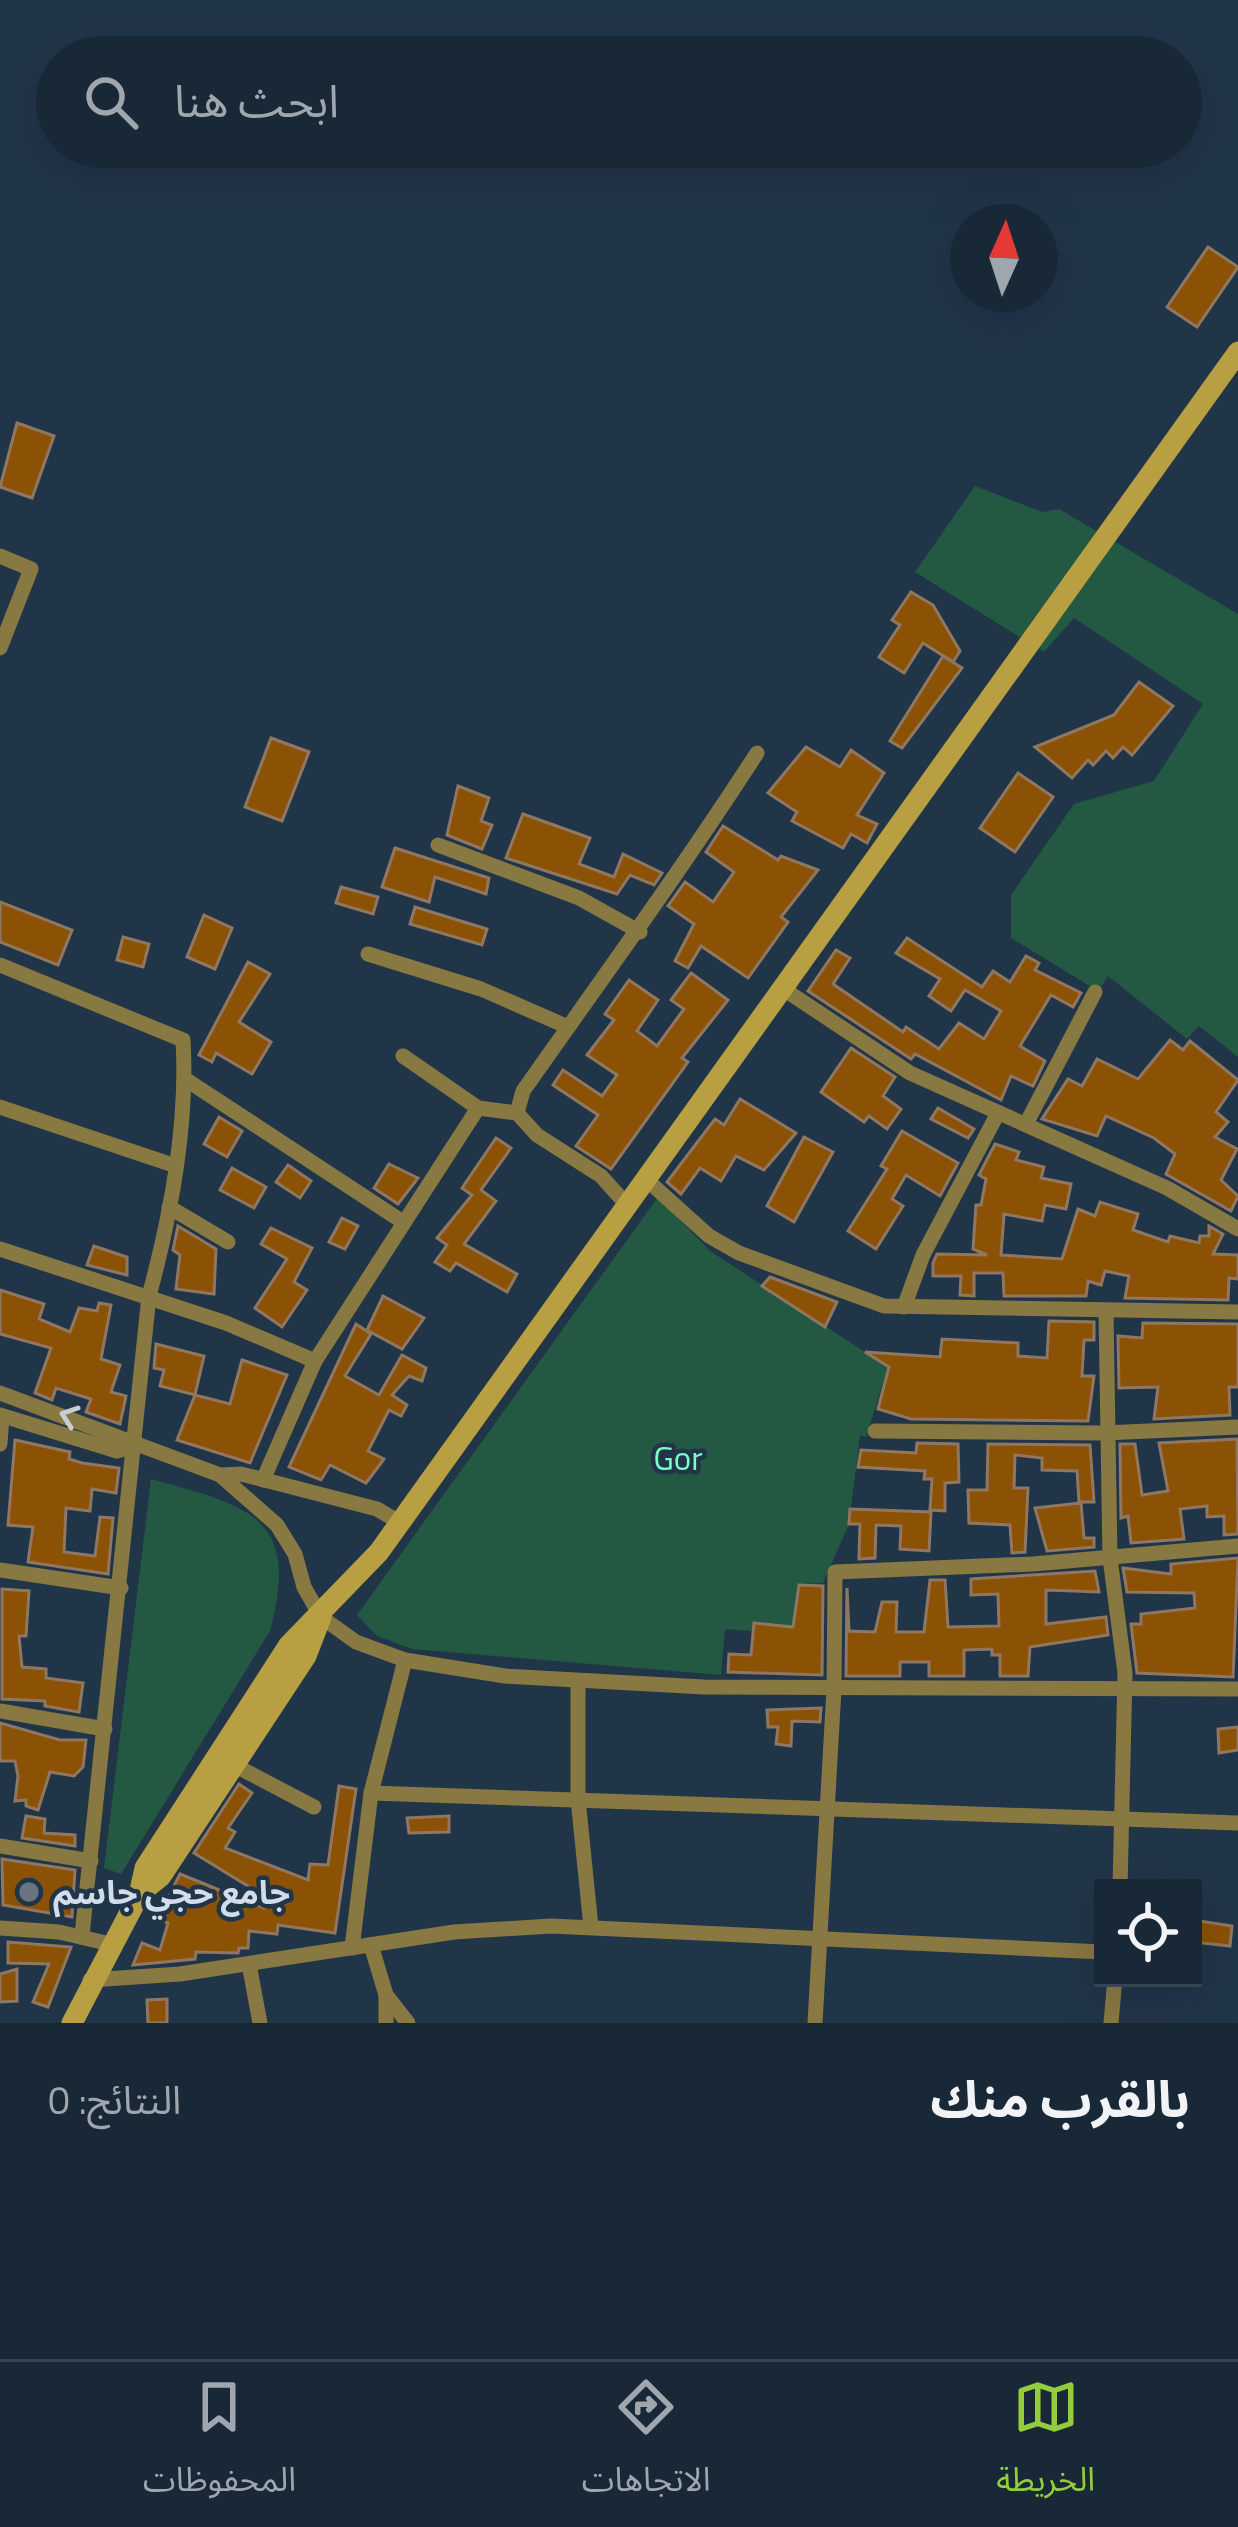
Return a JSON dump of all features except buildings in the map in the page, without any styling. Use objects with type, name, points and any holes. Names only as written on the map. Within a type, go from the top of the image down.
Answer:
[{"type":"main road","points":[[72,2023],[90,1980],[139,1894],[145,1868],[290,1645],[321,1617],[399,1522],[648,1181],[1238,352]]},
{"type":"main road","points":[[139,1894],[160,1876],[306,1656],[321,1617]]},
{"type":"street","points":[[0,556],[31,569],[0,648]]},
{"type":"street","points":[[517,1113],[523,1091],[640,932],[757,753]]},
{"type":"street","points":[[438,845],[579,898],[640,932]]},
{"type":"street","points":[[368,954],[481,988],[568,1027]]},
{"type":"street","points":[[0,965],[182,1040],[185,1078],[169,1207],[149,1296],[82,1935]]},
{"type":"street","points":[[782,988],[910,1073],[1167,1188],[1238,1229]]},
{"type":"street","points":[[1026,1124],[1095,992]]},
{"type":"street","points":[[404,1056],[478,1108],[517,1113],[537,1135],[601,1177],[627,1205]]},
{"type":"street","points":[[185,1078],[403,1222]]},
{"type":"street","points":[[0,1107],[173,1165]]},
{"type":"street","points":[[263,1480],[315,1361],[478,1108]]},
{"type":"street","points":[[904,1307],[923,1255],[998,1113]]},
{"type":"street","points":[[648,1181],[709,1236],[739,1253],[884,1306],[1238,1312]]},
{"type":"street","points":[[169,1207],[228,1242]]},
{"type":"street","points":[[0,1249],[149,1296],[315,1361]]},
{"type":"street","points":[[1106,1312],[1104,1433],[1110,1558],[1124,1641],[1120,1879]]},
{"type":"street","points":[[0,1393],[119,1433],[133,1447],[220,1475],[263,1480],[377,1508],[399,1522]]},
{"type":"street","points":[[0,1444],[1,1416],[117,1451],[133,1447]]},
{"type":"street","points":[[875,1430],[1104,1433],[1238,1427]]},
{"type":"street","points":[[220,1475],[266,1512],[287,1539],[321,1617],[356,1642],[405,1660],[578,1683],[835,1689],[1238,1689]]},
{"type":"street","points":[[815,2023],[823,1942],[837,1570],[1110,1558],[1238,1546]]},
{"type":"street","points":[[0,1570],[121,1588]]},
{"type":"street","points":[[352,1948],[371,1793],[405,1660]]},
{"type":"street","points":[[578,1683],[578,1799],[591,1927]]},
{"type":"street","points":[[0,1711],[105,1730]]},
{"type":"street","points":[[234,1765],[314,1807]]},
{"type":"street","points":[[371,1793],[828,1812],[1238,1822]]},
{"type":"street","points":[[0,1846],[91,1861]]},
{"type":"street","points":[[90,1980],[248,1964],[496,1928],[591,1927],[823,1942],[1094,1952]]},
{"type":"street","points":[[0,1928],[82,1935],[110,1943]]},
{"type":"street","points":[[371,1945],[386,1996],[386,2023]]},
{"type":"street","points":[[248,1964],[260,2023]]},
{"type":"street","points":[[1111,2023],[1114,1987]]},
{"type":"street","points":[[386,1996],[408,2023]]},
{"type":"green space","points":[[975,486],[1042,512],[1059,509],[1238,614],[1238,1057],[1199,1026],[1187,1039],[1108,976],[1098,991],[1011,938],[1011,895],[1074,804],[1154,781],[1203,704],[1074,618],[1044,652],[915,572]]},
{"type":"green space","name":"Gor","points":[[658,1197],[710,1251],[888,1367],[866,1437],[860,1435],[849,1524],[823,1583],[799,1584],[792,1626],[754,1621],[752,1631],[725,1629],[721,1675],[412,1649],[377,1636],[357,1615]]},
{"type":"green space","points":[[151,1479],[215,1498],[258,1522],[272,1539],[278,1592],[270,1631],[121,1874],[104,1868]]},
{"type":"place","name":"جامع حجي جاسم","points":[[29,1892]]}]
